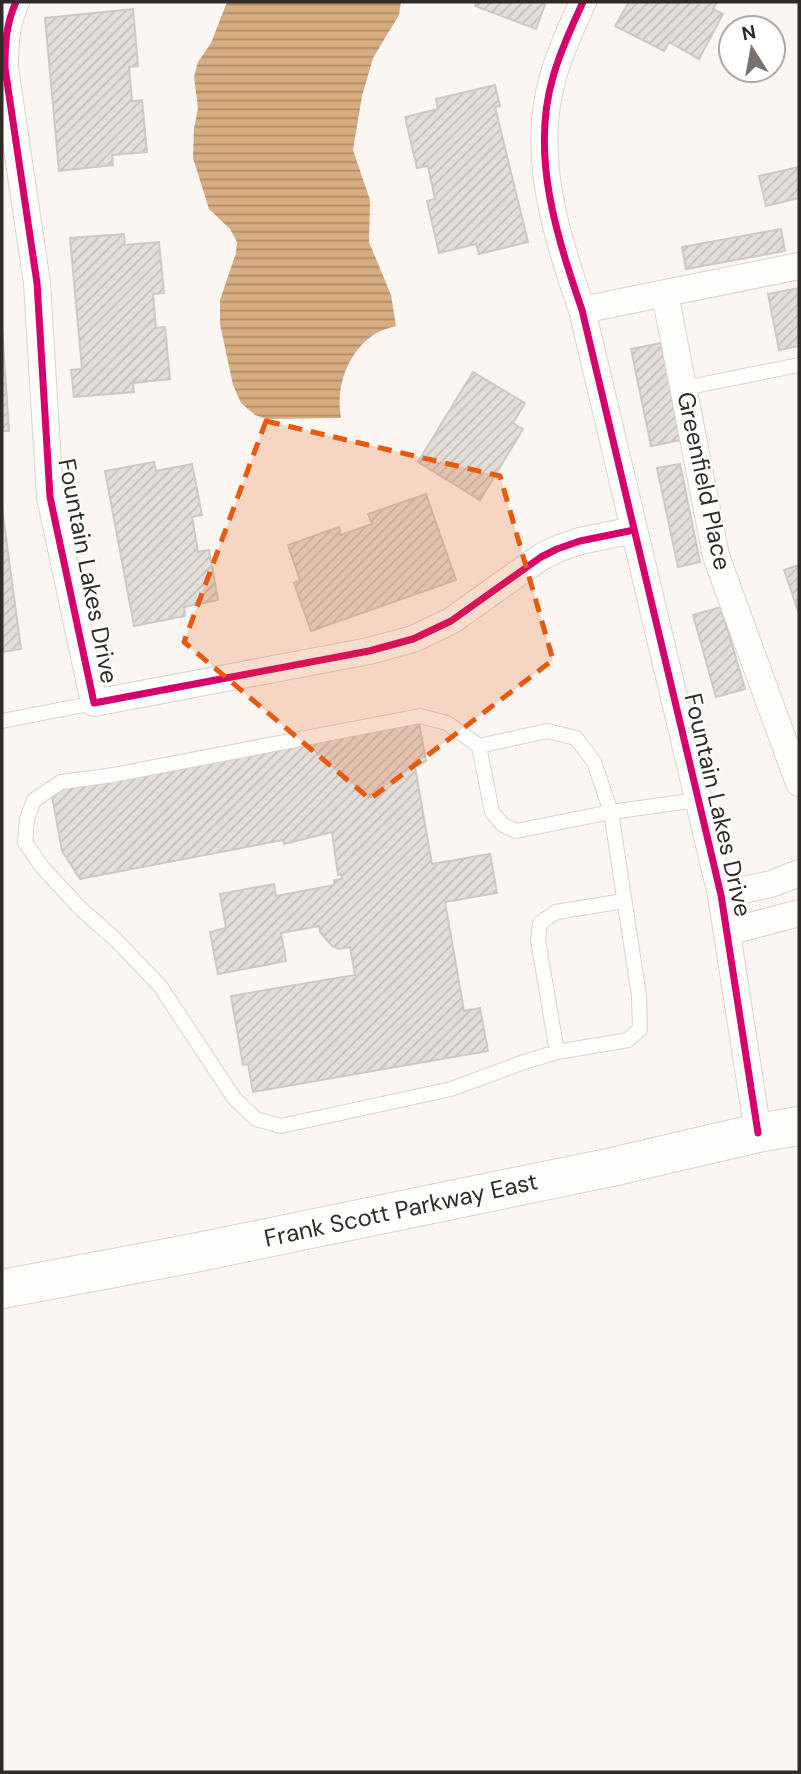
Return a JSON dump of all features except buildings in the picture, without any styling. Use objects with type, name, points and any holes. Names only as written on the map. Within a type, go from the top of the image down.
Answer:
[{"type":"main road","name":"Frank Scott Parkway East","points":[[2,1290],[261,1240],[799,1126]]},
{"type":"street","name":"Fountain Lakes Drive","points":[[16,2],[7,22],[5,68],[37,283],[50,497],[94,703],[356,654],[413,639],[451,621],[549,553],[580,541],[634,530]]},
{"type":"street","name":"Fountain Lakes Drive","points":[[583,2],[552,78],[544,155],[550,197],[561,249],[582,310],[721,895],[758,1133]]},
{"type":"street","points":[[582,310],[799,266]]},
{"type":"street","name":"Greenfield Place","points":[[665,294],[716,556],[799,783]]},
{"type":"street","points":[[721,895],[771,884],[799,873]]},
{"type":"street","points":[[728,932],[799,913]]},
{"type":"lane","points":[[684,388],[799,365]]},
{"type":"lane","points":[[2,721],[94,703]]},
{"type":"lane","points":[[478,746],[547,732],[576,738],[594,762],[611,812],[639,996],[640,1029],[628,1040],[557,1052],[451,1089],[281,1126],[256,1119],[234,1098],[160,986],[71,898],[42,867],[25,842],[27,819],[34,800],[61,782],[113,775],[420,716],[447,723],[478,746],[492,812],[503,825],[516,831],[611,812],[697,800]]},
{"type":"lane","points":[[557,1052],[538,940],[540,923],[556,912],[624,901]]},
{"type":"highlighted area","points":[[266,421],[500,476],[553,660],[370,799],[184,642]]},
{"type":"shaded area","points":[[227,2],[401,2],[399,15],[373,58],[362,96],[353,150],[370,200],[369,242],[391,295],[396,326],[375,334],[357,350],[351,360],[342,382],[341,418],[266,419],[255,415],[241,403],[233,385],[220,324],[220,300],[236,253],[237,242],[230,229],[209,209],[193,158],[198,108],[194,77],[198,62],[211,43]]},
{"type":"cycle path","points":[[16,2],[7,34],[5,68],[37,283],[50,497],[94,703],[369,651],[413,639],[451,621],[541,557],[557,549],[580,541],[634,530]]},
{"type":"cycle path","points":[[583,2],[553,77],[544,136],[545,166],[556,225],[582,310],[721,895],[758,1133]]}]
